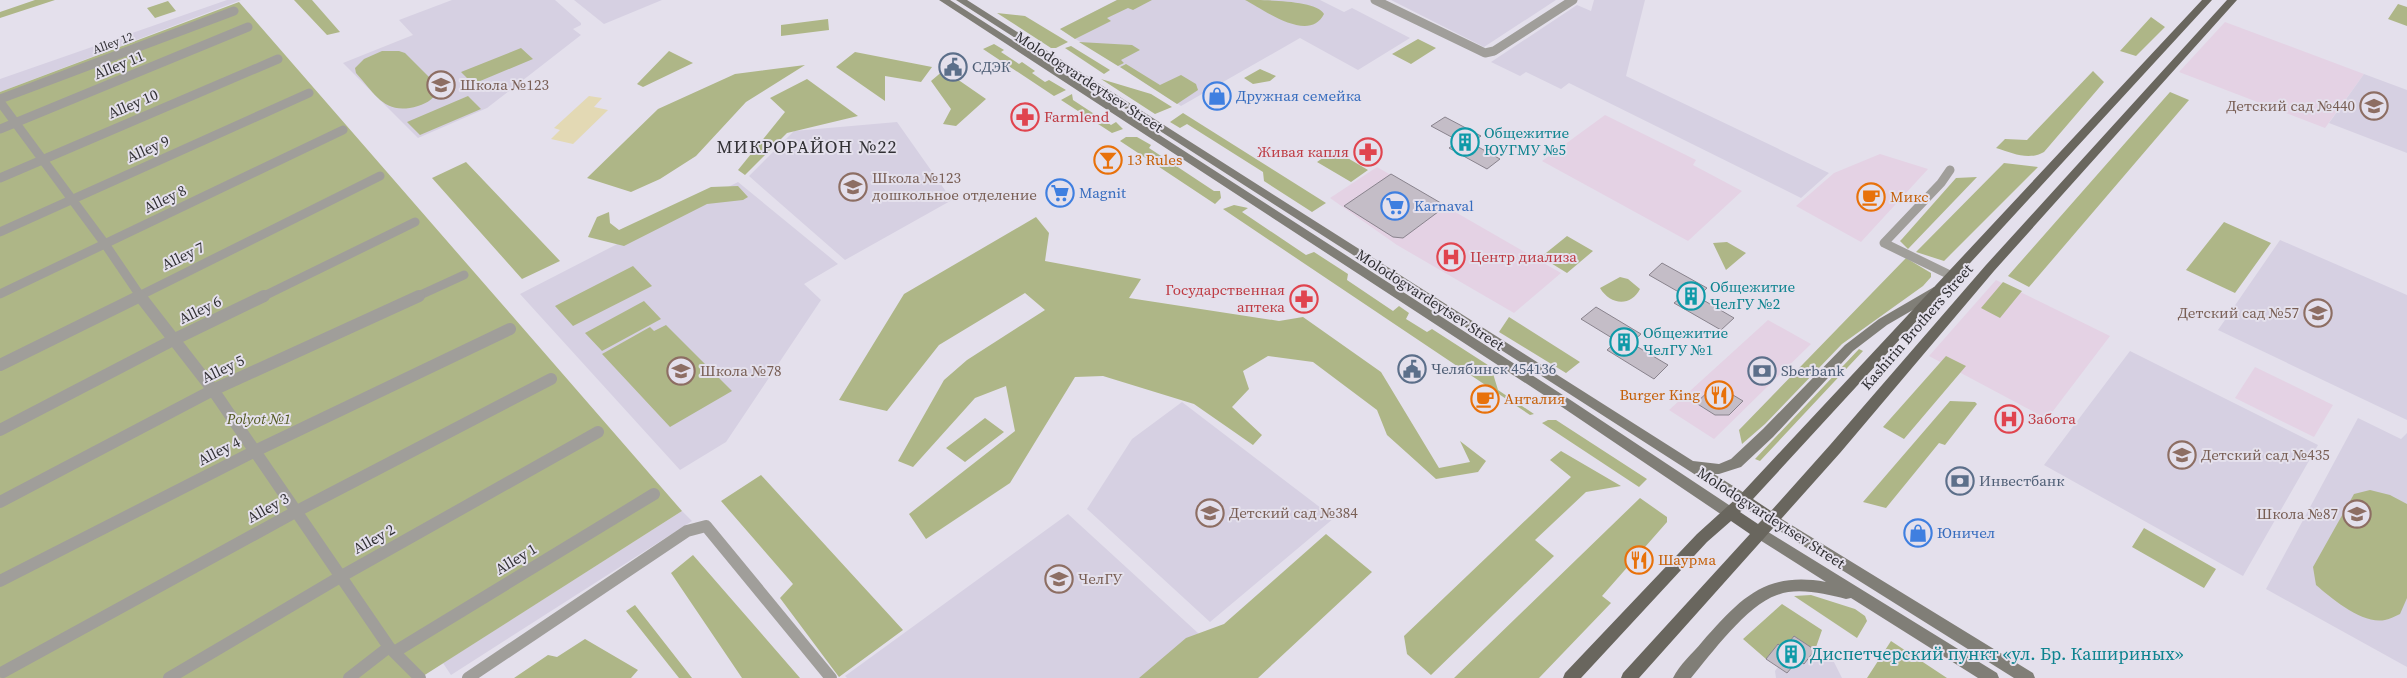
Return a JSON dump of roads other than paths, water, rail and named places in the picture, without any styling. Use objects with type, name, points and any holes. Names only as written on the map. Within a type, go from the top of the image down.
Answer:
[{"type":"main road","name":"Kashirin Brothers Street","points":[[1730,513],[2207,0]]},
{"type":"main road","name":"Kashirin Brothers Street","points":[[1629,678],[1760,533],[1990,268],[2232,0]]},
{"type":"main road","name":"Molodogvardeytsev Street","points":[[953,1],[2027,678]]},
{"type":"main road","name":"Molodogvardeytsev Street","points":[[953,1],[1760,533],[1991,678]]},
{"type":"main road","points":[[1690,466],[1719,469],[1736,463],[1768,433],[1849,348],[1883,322],[1940,288]]},
{"type":"main road","points":[[1571,678],[1702,538],[1730,513]]},
{"type":"main road","points":[[1681,678],[1736,618],[1771,590],[1784,587],[1812,586],[1860,597]]},
{"type":"street","points":[[1375,0],[1485,53],[1494,51],[1573,0]]},
{"type":"street","name":"Alley 12","points":[[0,100],[234,11]]},
{"type":"street","name":"Alley 11","points":[[0,129],[248,26]]},
{"type":"street","name":"Alley 10","points":[[0,178],[278,60]]},
{"type":"street","name":"Alley 9","points":[[0,232],[309,93]]},
{"type":"street","points":[[0,100],[40,160],[106,244],[139,294],[213,390],[297,511],[340,577],[392,649],[420,678]]},
{"type":"street","name":"Alley 8","points":[[0,294],[343,130]]},
{"type":"street","points":[[1950,170],[1884,242],[1952,276]]},
{"type":"street","name":"Alley 7","points":[[0,365],[139,294],[380,176]]},
{"type":"street","name":"Alley 6","points":[[0,430],[173,340],[414,222]]},
{"type":"street","name":"Alley 5","points":[[0,502],[213,390],[464,275]]},
{"type":"street","name":"Alley 4","points":[[0,581],[255,451],[510,329]]},
{"type":"street","name":"Alley 3","points":[[3,672],[297,511],[551,379]]},
{"type":"street","name":"Alley 2","points":[[169,678],[340,577],[598,432]]},
{"type":"street","name":"Alley 1","points":[[349,678],[392,649],[654,494]]},
{"type":"street","points":[[468,678],[679,536],[687,531],[706,526],[831,678]]},
{"type":"place","name":"СДЭК","points":[[953,67]]},
{"type":"place","name":"Школа №123","points":[[441,85]]},
{"type":"place","name":"Дружная семейка","points":[[1217,96]]},
{"type":"place","name":"Детский сад №440","points":[[2374,106]]},
{"type":"place","name":"Farmlend","points":[[1025,117]]},
{"type":"place","name":"Общежитие ЮУГМУ №5","points":[[1465,142]]},
{"type":"place","name":"Живая капля","points":[[1368,152]]},
{"type":"place","name":"13 Rules","points":[[1108,160]]},
{"type":"place","name":"Школа №123 дошкольное отделение","points":[[853,187]]},
{"type":"place","name":"Magnit","points":[[1060,193]]},
{"type":"place","name":"Микс","points":[[1871,197]]},
{"type":"place","name":"Karnaval","points":[[1395,206]]},
{"type":"place","name":"Центр диализа","points":[[1451,257]]},
{"type":"place","name":"Общежитие ЧелГУ №2","points":[[1691,296]]},
{"type":"place","name":"Государственная аптека","points":[[1304,299]]},
{"type":"place","name":"Детский сад №57","points":[[2318,313]]},
{"type":"place","name":"Общежитие ЧелГУ №1","points":[[1624,342]]},
{"type":"place","name":"Челябинск 454136","points":[[1412,369]]},
{"type":"place","name":"Школа №78","points":[[681,371]]},
{"type":"place","name":"Sberbank","points":[[1762,371]]},
{"type":"place","name":"Burger King","points":[[1719,395]]},
{"type":"place","name":"Анталия","points":[[1485,399]]},
{"type":"place","name":"Забота","points":[[2009,419]]},
{"type":"place","name":"Детский сад №435","points":[[2182,455]]},
{"type":"place","name":"Инвестбанк","points":[[1960,481]]},
{"type":"place","name":"Детский сад №384","points":[[1210,513]]},
{"type":"place","name":"Школа №87","points":[[2357,514]]},
{"type":"place","name":"Юничел","points":[[1918,533]]},
{"type":"place","name":"Шаурма","points":[[1639,560]]},
{"type":"place","name":"ЧелГУ","points":[[1059,579]]},
{"type":"place","name":"Диспетчерский пункт «ул. Бр. Кашириных»","points":[[1791,654]]},
{"type":"district","name":"МИКРОРАЙОН №22","points":[[807,147]]},
{"type":"park label","name":"Polyot №1","points":[[259,419]]}]
